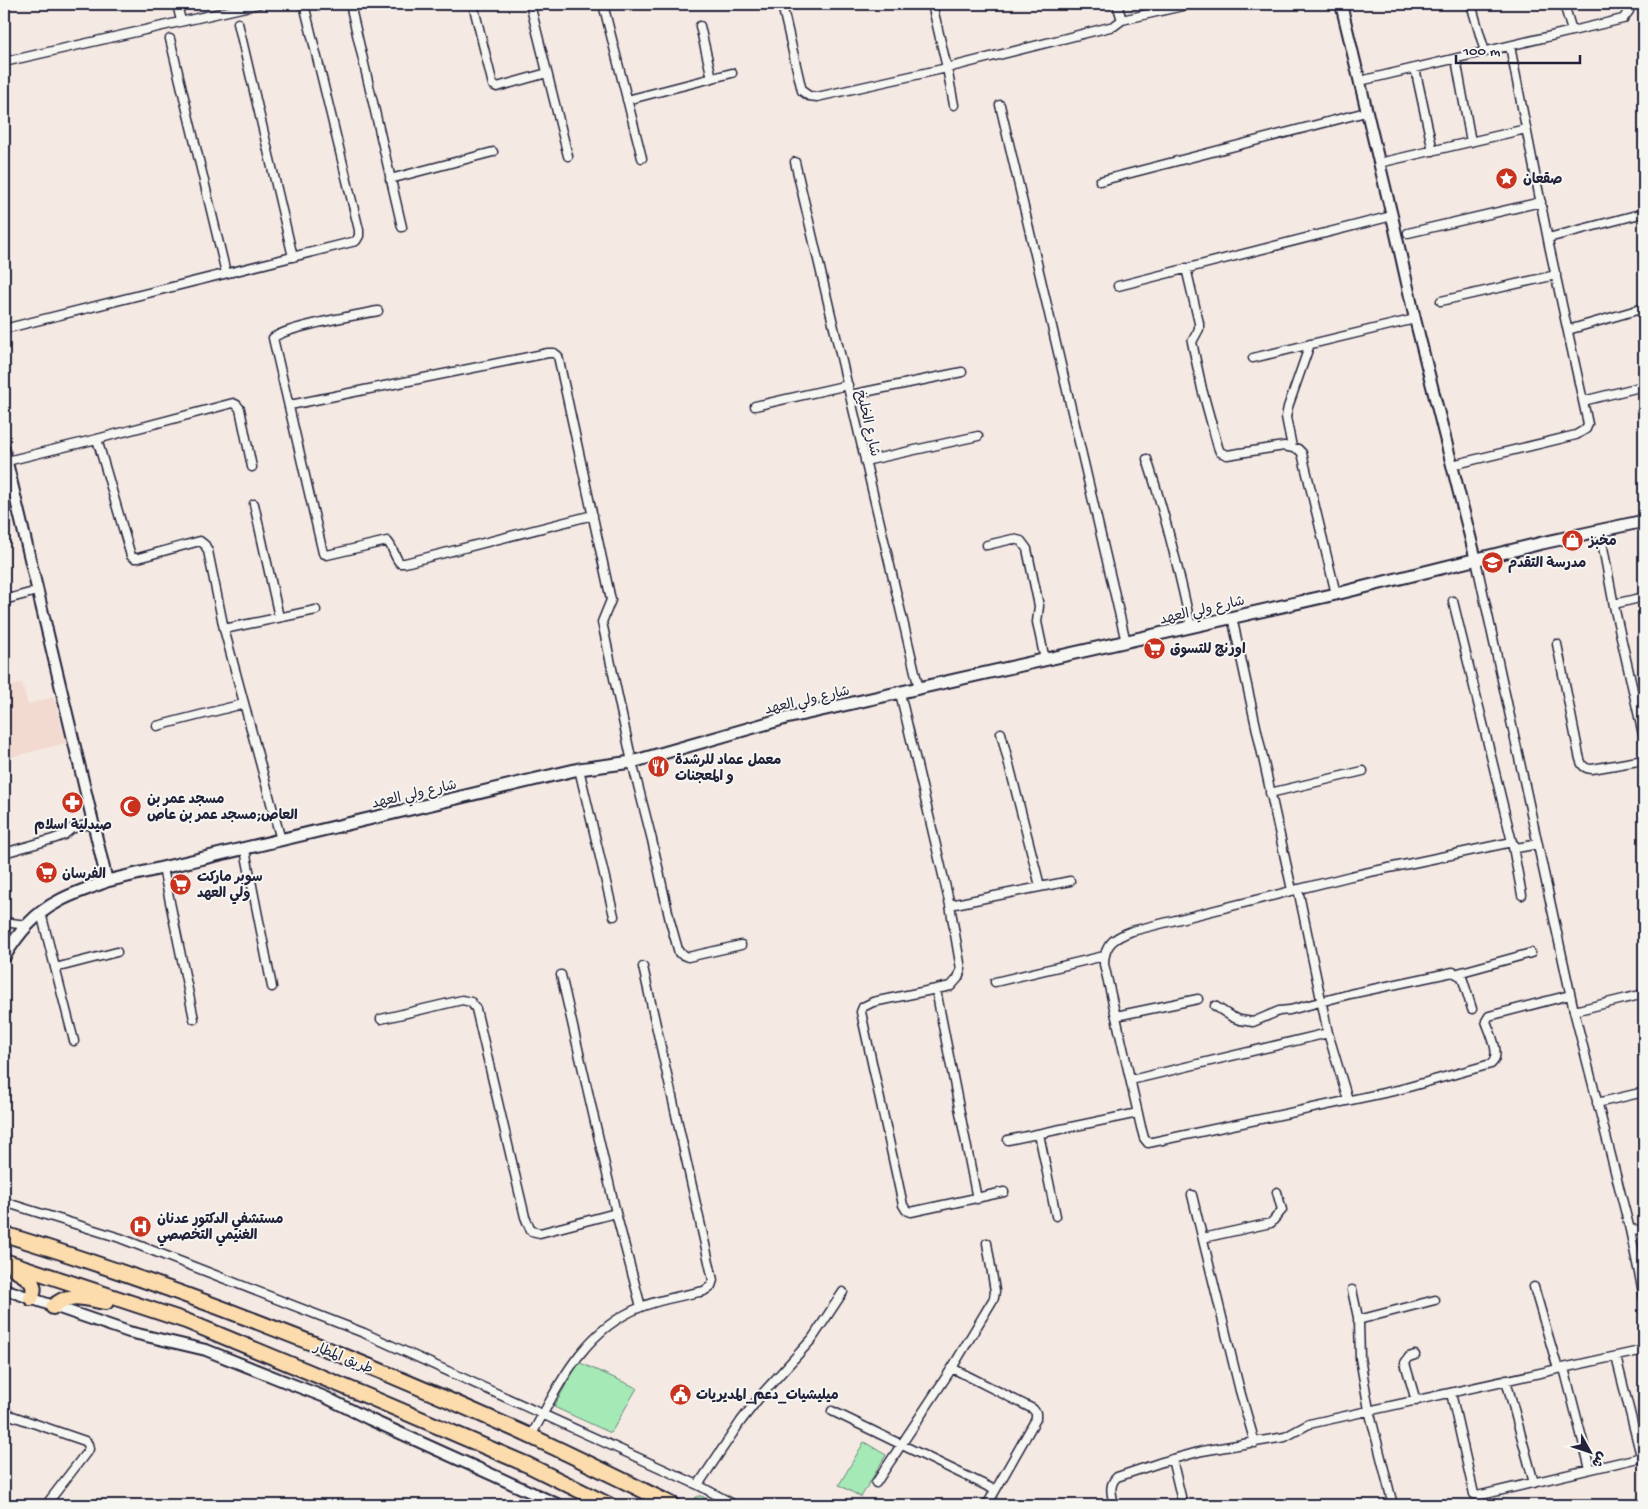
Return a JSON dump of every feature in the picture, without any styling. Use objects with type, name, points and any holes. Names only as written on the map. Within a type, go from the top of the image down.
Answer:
[{"type":"highway","name":"طريق المطار","points":[[4,1234],[57,1250],[212,1305],[339,1354],[530,1436],[673,1505]]},
{"type":"highway","name":"طريق المطار","points":[[4,1262],[186,1321],[528,1465],[609,1505]]},
{"type":"highway","points":[[4,1262],[30,1279],[34,1289],[31,1298]]},
{"type":"highway","points":[[53,1307],[66,1298],[76,1297],[160,1312]]},
{"type":"main road","name":"شارع ولي العهد","points":[[4,956],[26,925],[56,902],[107,881],[245,850],[578,769],[632,762],[786,718],[1336,594],[1542,543],[1644,521]]},
{"type":"street","points":[[177,4],[181,21]]},
{"type":"street","points":[[4,62],[259,4]]},
{"type":"street","points":[[4,329],[353,243],[358,239],[359,233],[304,4]]},
{"type":"street","points":[[350,4],[402,227]]},
{"type":"street","points":[[473,4],[493,85],[497,87],[547,73]]},
{"type":"street","points":[[530,4],[568,156]]},
{"type":"street","points":[[603,4],[642,158]]},
{"type":"street","points":[[784,4],[783,9],[802,90],[809,96],[816,97],[946,68],[1095,31],[1118,24],[1122,20],[1191,4]]},
{"type":"street","points":[[932,4],[954,105]]},
{"type":"street","points":[[1117,4],[1122,20]]},
{"type":"street","points":[[1341,4],[1415,319],[1476,560],[1570,995],[1644,1292]]},
{"type":"street","points":[[1471,4],[1485,52]]},
{"type":"street","points":[[1564,4],[1572,31]]},
{"type":"street","points":[[1360,81],[1623,19],[1629,11],[1627,4]]},
{"type":"street","points":[[238,23],[293,257]]},
{"type":"street","points":[[700,26],[712,78]]},
{"type":"street","points":[[170,39],[226,273]]},
{"type":"street","points":[[1452,465],[1576,435],[1586,429],[1588,424],[1548,238],[1510,46]]},
{"type":"street","points":[[1456,59],[1471,142]]},
{"type":"street","points":[[1415,68],[1433,151]]},
{"type":"street","points":[[627,100],[732,73]]},
{"type":"street","points":[[1000,105],[1126,642]]},
{"type":"street","points":[[1100,181],[1366,112]]},
{"type":"street","points":[[1379,163],[1526,129]]},
{"type":"street","points":[[390,178],[493,152]]},
{"type":"street","name":"شارع الخليخ","points":[[795,162],[919,689]]},
{"type":"street","points":[[1408,233],[1541,202]]},
{"type":"street","points":[[1548,238],[1644,213]]},
{"type":"street","points":[[1118,286],[1392,216]]},
{"type":"street","points":[[1186,268],[1199,323],[1199,329],[1192,342],[1202,389],[1220,452],[1227,454],[1284,446],[1298,449],[1302,453],[1336,594]]},
{"type":"street","points":[[1441,301],[1556,275]]},
{"type":"street","points":[[1568,330],[1644,308]]},
{"type":"street","points":[[378,311],[300,328],[273,338],[323,553],[327,555],[387,541],[390,542],[396,558],[400,563],[405,564],[593,515]]},
{"type":"street","points":[[1253,358],[1415,319]]},
{"type":"street","points":[[1292,447],[1286,417],[1310,344]]},
{"type":"street","points":[[290,405],[548,353],[554,353],[558,356],[611,600],[602,622],[632,762],[679,953],[688,957],[741,945]]},
{"type":"street","points":[[850,395],[962,372]]},
{"type":"street","points":[[755,406],[848,385]]},
{"type":"street","points":[[1583,401],[1644,386]]},
{"type":"street","points":[[7,461],[233,403],[240,409],[252,467]]},
{"type":"street","points":[[866,461],[978,436]]},
{"type":"street","points":[[97,439],[131,556],[138,558],[200,541],[208,550],[224,629],[281,840]]},
{"type":"street","points":[[4,450],[107,881]]},
{"type":"street","points":[[1147,459],[1173,544],[1191,627]]},
{"type":"street","points":[[254,504],[279,617]]},
{"type":"street","points":[[1600,531],[1644,739]]},
{"type":"street","points":[[987,545],[1013,539],[1021,541],[1026,549],[1039,606],[1038,622],[1045,660]]},
{"type":"street","points":[[4,600],[37,591]]},
{"type":"street","points":[[1614,604],[1644,597]]},
{"type":"street","points":[[1453,601],[1512,842],[1522,895]]},
{"type":"street","points":[[224,629],[316,610]]},
{"type":"street","points":[[1232,617],[1270,793],[1295,889],[1328,1033],[1348,1100]]},
{"type":"street","points":[[1557,644],[1579,755],[1584,767],[1592,769],[1644,760]]},
{"type":"street","points":[[900,693],[950,906],[961,969],[958,978],[951,986],[873,1002],[863,1007],[861,1012],[903,1205],[906,1210],[911,1212],[1004,1192]]},
{"type":"street","points":[[156,726],[243,704]]},
{"type":"street","points":[[1001,733],[1040,886]]},
{"type":"street","points":[[578,769],[614,916]]},
{"type":"street","points":[[1270,793],[1363,771]]},
{"type":"street","points":[[4,853],[53,839],[64,835],[71,829],[93,823]]},
{"type":"street","points":[[1512,842],[1517,848],[1538,844]]},
{"type":"street","points":[[1512,842],[1295,889],[1132,931],[1116,937],[1104,956],[1104,964],[1144,1138],[1148,1143],[1398,1090],[1491,1064],[1497,1054],[1486,1021],[1489,1016],[1570,995]]},
{"type":"street","points":[[245,850],[272,987]]},
{"type":"street","points":[[162,868],[194,1019]]},
{"type":"street","points":[[950,906],[1070,881]]},
{"type":"street","points":[[41,914],[74,1042]]},
{"type":"street","points":[[4,922],[26,925]]},
{"type":"street","points":[[55,968],[117,952]]},
{"type":"street","points":[[1458,974],[1531,953]]},
{"type":"street","points":[[995,982],[1104,956]]},
{"type":"street","points":[[530,1436],[560,1383],[589,1342],[606,1328],[641,1306],[704,1290],[711,1286],[713,1280],[643,967]]},
{"type":"street","points":[[1215,1006],[1232,1017],[1253,1022],[1271,1014],[1322,1001],[1453,972],[1462,977],[1472,1009]]},
{"type":"street","points":[[561,975],[616,1214],[641,1306]]},
{"type":"street","points":[[936,990],[977,1199]]},
{"type":"street","points":[[1574,1011],[1644,994]]},
{"type":"street","points":[[1116,1016],[1198,999]]},
{"type":"street","points":[[381,1019],[462,1000],[471,1002],[476,1008],[525,1217],[531,1230],[540,1233],[616,1214]]},
{"type":"street","points":[[1131,1080],[1328,1033]]},
{"type":"street","points":[[1596,1103],[1644,1092]]},
{"type":"street","points":[[1008,1140],[1138,1113]]},
{"type":"street","points":[[1039,1134],[1056,1216]]},
{"type":"street","points":[[1203,1238],[1271,1223],[1282,1210],[1277,1192]]},
{"type":"street","points":[[1192,1196],[1254,1443]]},
{"type":"street","points":[[4,1202],[120,1238],[364,1333],[543,1413],[698,1485],[735,1505]]},
{"type":"street","points":[[1630,1230],[1644,1229]]},
{"type":"street","points":[[876,1483],[952,1368],[995,1295],[987,1243]]},
{"type":"street","points":[[1534,1287],[1561,1368],[1590,1469]]},
{"type":"street","points":[[4,1289],[129,1332],[206,1350],[325,1397],[559,1505]]},
{"type":"street","points":[[1352,1290],[1358,1320],[1360,1358],[1369,1410],[1393,1505]]},
{"type":"street","points":[[698,1485],[746,1414],[812,1338],[843,1292]]},
{"type":"street","points":[[1358,1320],[1435,1300]]},
{"type":"street","points":[[1114,1505],[1111,1486],[1117,1477],[1172,1459],[1202,1451],[1285,1437],[1309,1424],[1644,1350]]},
{"type":"street","points":[[1415,1355],[1409,1357],[1405,1363],[1416,1400]]},
{"type":"street","points":[[1451,1393],[1475,1495],[1477,1496],[1640,1456],[1616,1357]]},
{"type":"street","points":[[952,1368],[1033,1409],[1036,1413],[1036,1418],[987,1505]]},
{"type":"street","points":[[1506,1380],[1534,1483]]},
{"type":"street","points":[[832,1411],[995,1490]]},
{"type":"street","points":[[4,1413],[85,1441],[88,1444],[89,1449],[46,1505]]},
{"type":"street","points":[[1172,1459],[1183,1505]]},
{"type":"shaded area","points":[[22,683],[28,704],[54,697],[66,743],[4,759],[4,688]]},
{"type":"green space","points":[[578,1362],[637,1388],[611,1433],[554,1407]]},
{"type":"green space","points":[[864,1442],[886,1455],[861,1497],[839,1485]]},
{"type":"green space","points":[[698,1496],[720,1505],[697,1504],[695,1498]]},
{"type":"place","name":"صقعان","points":[[1507,178]]},
{"type":"place","name":"مخبز","points":[[1573,540]]},
{"type":"place","name":"مدرسة التقدم","points":[[1492,562]]},
{"type":"place","name":"اورنج للتسوق","points":[[1154,648]]},
{"type":"place","name":"معمل عماد للرشدة و المعجنات","points":[[659,767]]},
{"type":"place","name":"صيدلية اسلام","points":[[73,802]]},
{"type":"place","name":"مسجد عمر بن العاص;مسجد عمر بن عاص","points":[[131,806]]},
{"type":"place","name":"الفرسان","points":[[46,873]]},
{"type":"place","name":"سوبر ماركت ولي العهد","points":[[181,884]]},
{"type":"place","name":"مستشفي الدكتور عدنان الغنيمي التخصصي","points":[[141,1226]]},
{"type":"place","name":"ميليشيات_دعم_المديريات","points":[[680,1394]]}]
